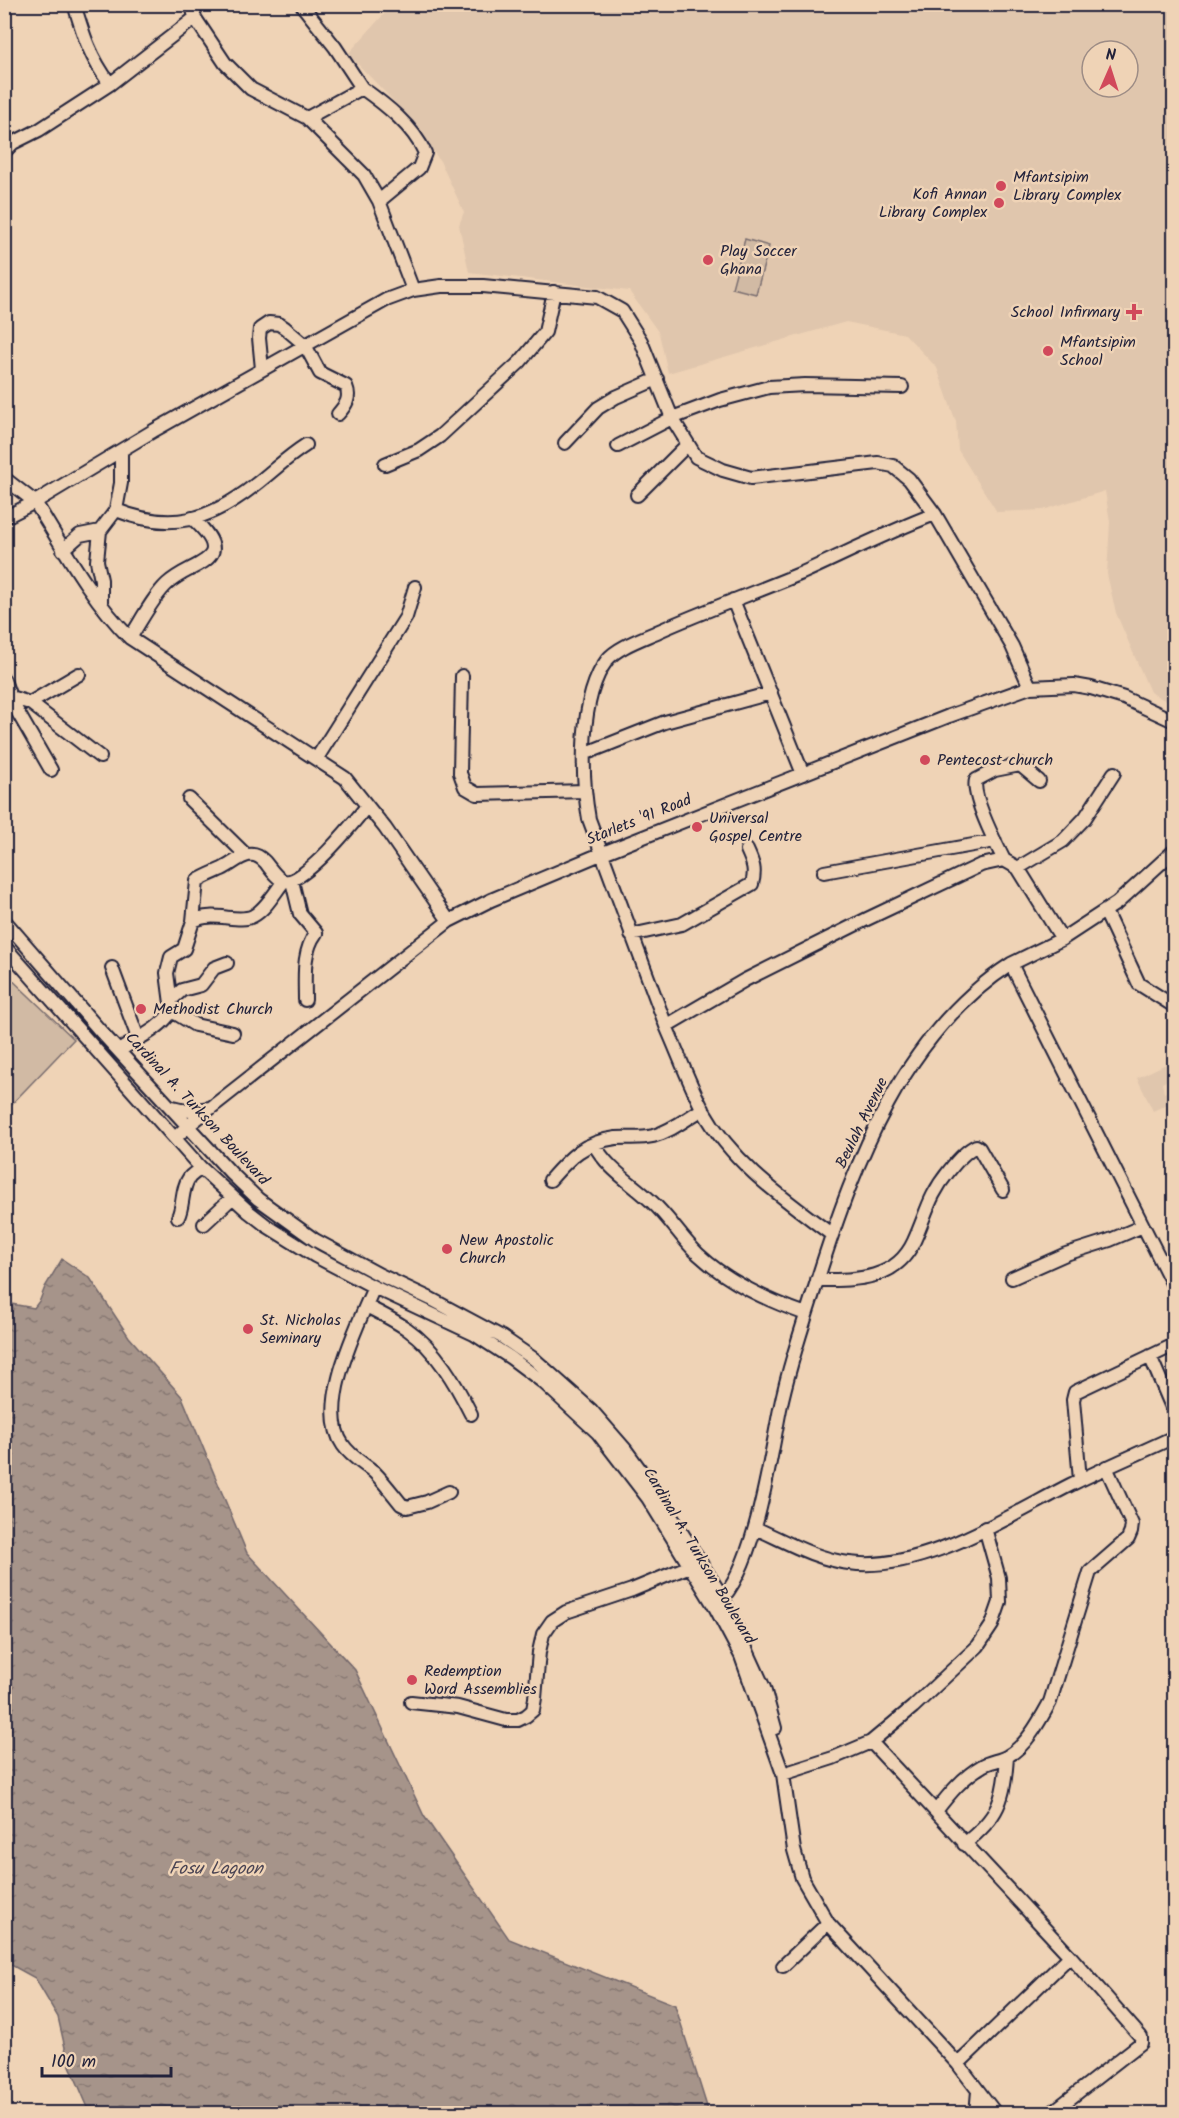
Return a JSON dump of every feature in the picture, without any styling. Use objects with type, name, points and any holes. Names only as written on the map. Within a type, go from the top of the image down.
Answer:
[{"type":"street","points":[[74,4],[87,48],[110,84]]},
{"type":"street","points":[[301,4],[335,47],[362,87],[392,111],[419,140],[425,153],[419,168],[379,201]]},
{"type":"street","points":[[193,5],[195,18],[225,63],[251,89],[307,118],[364,175],[379,201],[413,290]]},
{"type":"street","points":[[4,152],[13,143],[39,130],[110,84],[195,18]]},
{"type":"street","points":[[307,118],[362,87]]},
{"type":"street","points":[[4,518],[122,451],[153,430],[386,300],[413,290],[441,286],[483,286],[597,297],[622,311],[641,341],[672,418],[696,457],[723,470],[751,478],[878,462],[893,466],[909,479],[935,514],[1012,646],[1030,687]]},
{"type":"street","points":[[385,464],[419,450],[440,436],[520,362],[545,332],[555,292]]},
{"type":"street","points":[[262,369],[260,329],[269,323],[279,324],[305,345],[320,373],[346,386],[349,392],[347,404],[338,414]]},
{"type":"street","points":[[565,443],[598,408],[616,397],[657,379]]},
{"type":"street","points":[[618,446],[672,418],[720,400],[770,387],[845,385],[902,387]]},
{"type":"street","points":[[637,495],[688,444]]},
{"type":"street","points":[[116,510],[139,519],[171,522],[192,519],[230,503],[306,445]]},
{"type":"street","points":[[100,603],[101,580],[97,561],[100,531],[116,510],[122,451]]},
{"type":"street","points":[[4,478],[35,502],[63,550],[110,618],[130,638],[345,778],[449,921]]},
{"type":"street","points":[[831,1234],[757,1177],[720,1135],[703,1109],[666,1026],[589,819],[585,791],[585,728],[590,696],[608,659],[628,645],[935,514]]},
{"type":"street","points":[[130,638],[166,585],[184,572],[208,560],[213,550],[208,533],[192,519]]},
{"type":"street","points":[[63,550],[80,535],[100,531]]},
{"type":"street","points":[[317,758],[406,617],[415,587]]},
{"type":"street","points":[[734,600],[803,774]]},
{"type":"street","points":[[30,704],[79,674]]},
{"type":"street","points":[[462,676],[460,773],[465,787],[477,794],[585,791]]},
{"type":"street","points":[[4,680],[7,697],[51,770]]},
{"type":"street","name":"Starlets '91 Road","points":[[175,1138],[211,1107],[449,921],[491,900],[603,853],[949,716],[1030,687],[1074,685],[1091,688],[1125,698],[1174,721]]},
{"type":"street","points":[[584,754],[665,722],[771,693]]},
{"type":"street","points":[[7,697],[30,704],[100,757]]},
{"type":"street","points":[[1039,781],[1020,765],[995,771],[976,780],[974,787],[1004,860],[1018,868],[1062,939]]},
{"type":"street","points":[[1018,868],[1064,840],[1085,818],[1114,773]]},
{"type":"street","points":[[189,799],[246,855]]},
{"type":"street","points":[[193,921],[207,916],[243,919],[254,915],[288,881],[319,862],[367,806]]},
{"type":"street","points":[[824,872],[995,841]]},
{"type":"street","points":[[631,935],[682,924],[752,884],[754,866],[747,850]]},
{"type":"street","name":"Beulah Avenue","points":[[719,1603],[737,1575],[755,1528],[780,1406],[831,1234],[861,1157],[884,1108],[905,1072],[941,1025],[990,978],[1011,964],[1062,939],[1105,911],[1144,880],[1174,851]]},
{"type":"street","points":[[233,1033],[195,1025],[172,1005],[167,973],[173,955],[184,949],[193,921],[193,898],[197,881],[246,855],[260,856],[277,876],[288,881],[300,914],[316,933],[309,942],[307,951],[305,1000]]},
{"type":"street","points":[[666,1026],[745,980],[867,919],[981,865],[1004,860]]},
{"type":"street","points":[[1105,911],[1140,984],[1174,1006]]},
{"type":"street","name":"Cardinal A. Turkson Boulevard","points":[[4,920],[102,1033],[173,1107],[231,1173],[258,1198],[315,1240],[502,1337],[562,1382],[591,1410],[625,1449],[652,1486],[719,1603],[764,1688],[779,1748],[794,1851],[802,1878],[828,1923],[958,2064],[994,2110]]},
{"type":"street","name":"Cardinal A. Turkson Boulevard","points":[[4,946],[201,1168],[232,1198],[267,1226],[315,1256],[374,1287],[474,1334],[511,1358],[572,1407],[598,1433],[630,1473],[690,1566],[719,1603]]},
{"type":"street","points":[[119,1051],[138,1038],[154,1031],[182,990],[201,985],[214,968],[227,963]]},
{"type":"street","points":[[1011,964],[1174,1287]]},
{"type":"street","points":[[112,968],[138,1038]]},
{"type":"street","points":[[90,1045],[102,1033]]},
{"type":"street","points":[[173,1107],[190,1111],[211,1107]]},
{"type":"street","points":[[550,1180],[573,1154],[594,1143],[616,1138],[634,1139],[653,1136],[670,1130],[703,1109]]},
{"type":"street","points":[[594,1143],[615,1172],[650,1200],[684,1239],[714,1267],[763,1298],[806,1314]]},
{"type":"street","points":[[817,1280],[850,1280],[867,1277],[897,1265],[914,1241],[936,1186],[971,1148],[976,1146],[979,1148],[1003,1190]]},
{"type":"street","points":[[178,1217],[183,1207],[184,1192],[189,1178],[201,1168]]},
{"type":"street","points":[[204,1224],[232,1198]]},
{"type":"street","points":[[1011,1278],[1066,1254],[1110,1240],[1143,1226]]},
{"type":"street","points":[[374,1287],[336,1387],[335,1424],[341,1442],[349,1453],[372,1471],[401,1504],[407,1507],[427,1502],[448,1492]]},
{"type":"street","points":[[366,1306],[398,1323],[420,1340],[445,1369],[471,1414]]},
{"type":"street","points":[[1080,1480],[1073,1400],[1075,1392],[1174,1345]]},
{"type":"street","points":[[1150,1356],[1174,1412]]},
{"type":"street","points":[[755,1528],[816,1556],[850,1564],[909,1559],[938,1550],[1106,1467],[1174,1437]]},
{"type":"street","points":[[936,1811],[966,1778],[982,1766],[1007,1757],[1018,1748],[1050,1702],[1090,1572],[1128,1539],[1131,1532],[1132,1524],[1106,1467]]},
{"type":"street","points":[[781,1769],[833,1758],[871,1742],[951,1673],[978,1646],[992,1625],[1000,1602],[999,1578],[985,1528]]},
{"type":"street","points":[[411,1702],[458,1707],[507,1720],[518,1720],[533,1710],[543,1634],[552,1621],[566,1612],[632,1590],[690,1566]]},
{"type":"street","points":[[871,1742],[1070,1956],[1141,2037],[1142,2041],[1050,2114]]},
{"type":"street","points":[[964,1844],[981,1831],[994,1814],[1004,1788],[1007,1757]]},
{"type":"street","points":[[783,1966],[828,1923]]},
{"type":"street","points":[[958,2064],[1070,1956]]},
{"type":"street","points":[[978,2091],[976,2112],[994,2110]]},
{"type":"shaded area","name":"Mfantsipim School","points":[[392,5],[1174,5],[1174,703],[1150,692],[1116,613],[1107,574],[1110,522],[1105,491],[1043,510],[997,512],[958,450],[956,422],[937,368],[905,334],[846,322],[668,373],[659,333],[629,291],[469,272],[459,225],[464,212],[440,161],[411,119],[348,54]]},
{"type":"shaded area","points":[[745,239],[769,246],[756,294],[732,288]]},
{"type":"shaded area","points":[[5,973],[74,1039],[4,1111]]},
{"type":"shaded area","points":[[1172,1061],[1174,1077],[1162,1083],[1164,1093],[1174,1088],[1174,1101],[1153,1111],[1137,1078]]},
{"type":"water","name":"Fosu Lagoon","points":[[62,1259],[90,1278],[129,1337],[182,1397],[247,1553],[355,1670],[424,1816],[509,1939],[675,2005],[709,2113],[97,2114],[89,2110],[68,2061],[58,2017],[35,1978],[4,1961],[5,1303],[34,1308]]},
{"type":"place","name":"Mfantsipim Library Complex","points":[[1001,186]]},
{"type":"place","name":"Kofi Annan Library Complex","points":[[999,203]]},
{"type":"place","name":"Play Soccer Ghana","points":[[708,260]]},
{"type":"place","name":"School Infirmary","points":[[1134,312]]},
{"type":"place","name":"Mfantsipim School","points":[[1048,351]]},
{"type":"place","name":"Pentecost church","points":[[925,760]]},
{"type":"place","name":"Universal Gospel Centre","points":[[697,827]]},
{"type":"place","name":"Methodist Church","points":[[141,1009]]},
{"type":"place","name":"New Apostolic Church","points":[[447,1249]]},
{"type":"place","name":"St. Nicholas Seminary","points":[[248,1329]]},
{"type":"place","name":"Redemption Word Assemblies","points":[[412,1680]]}]
